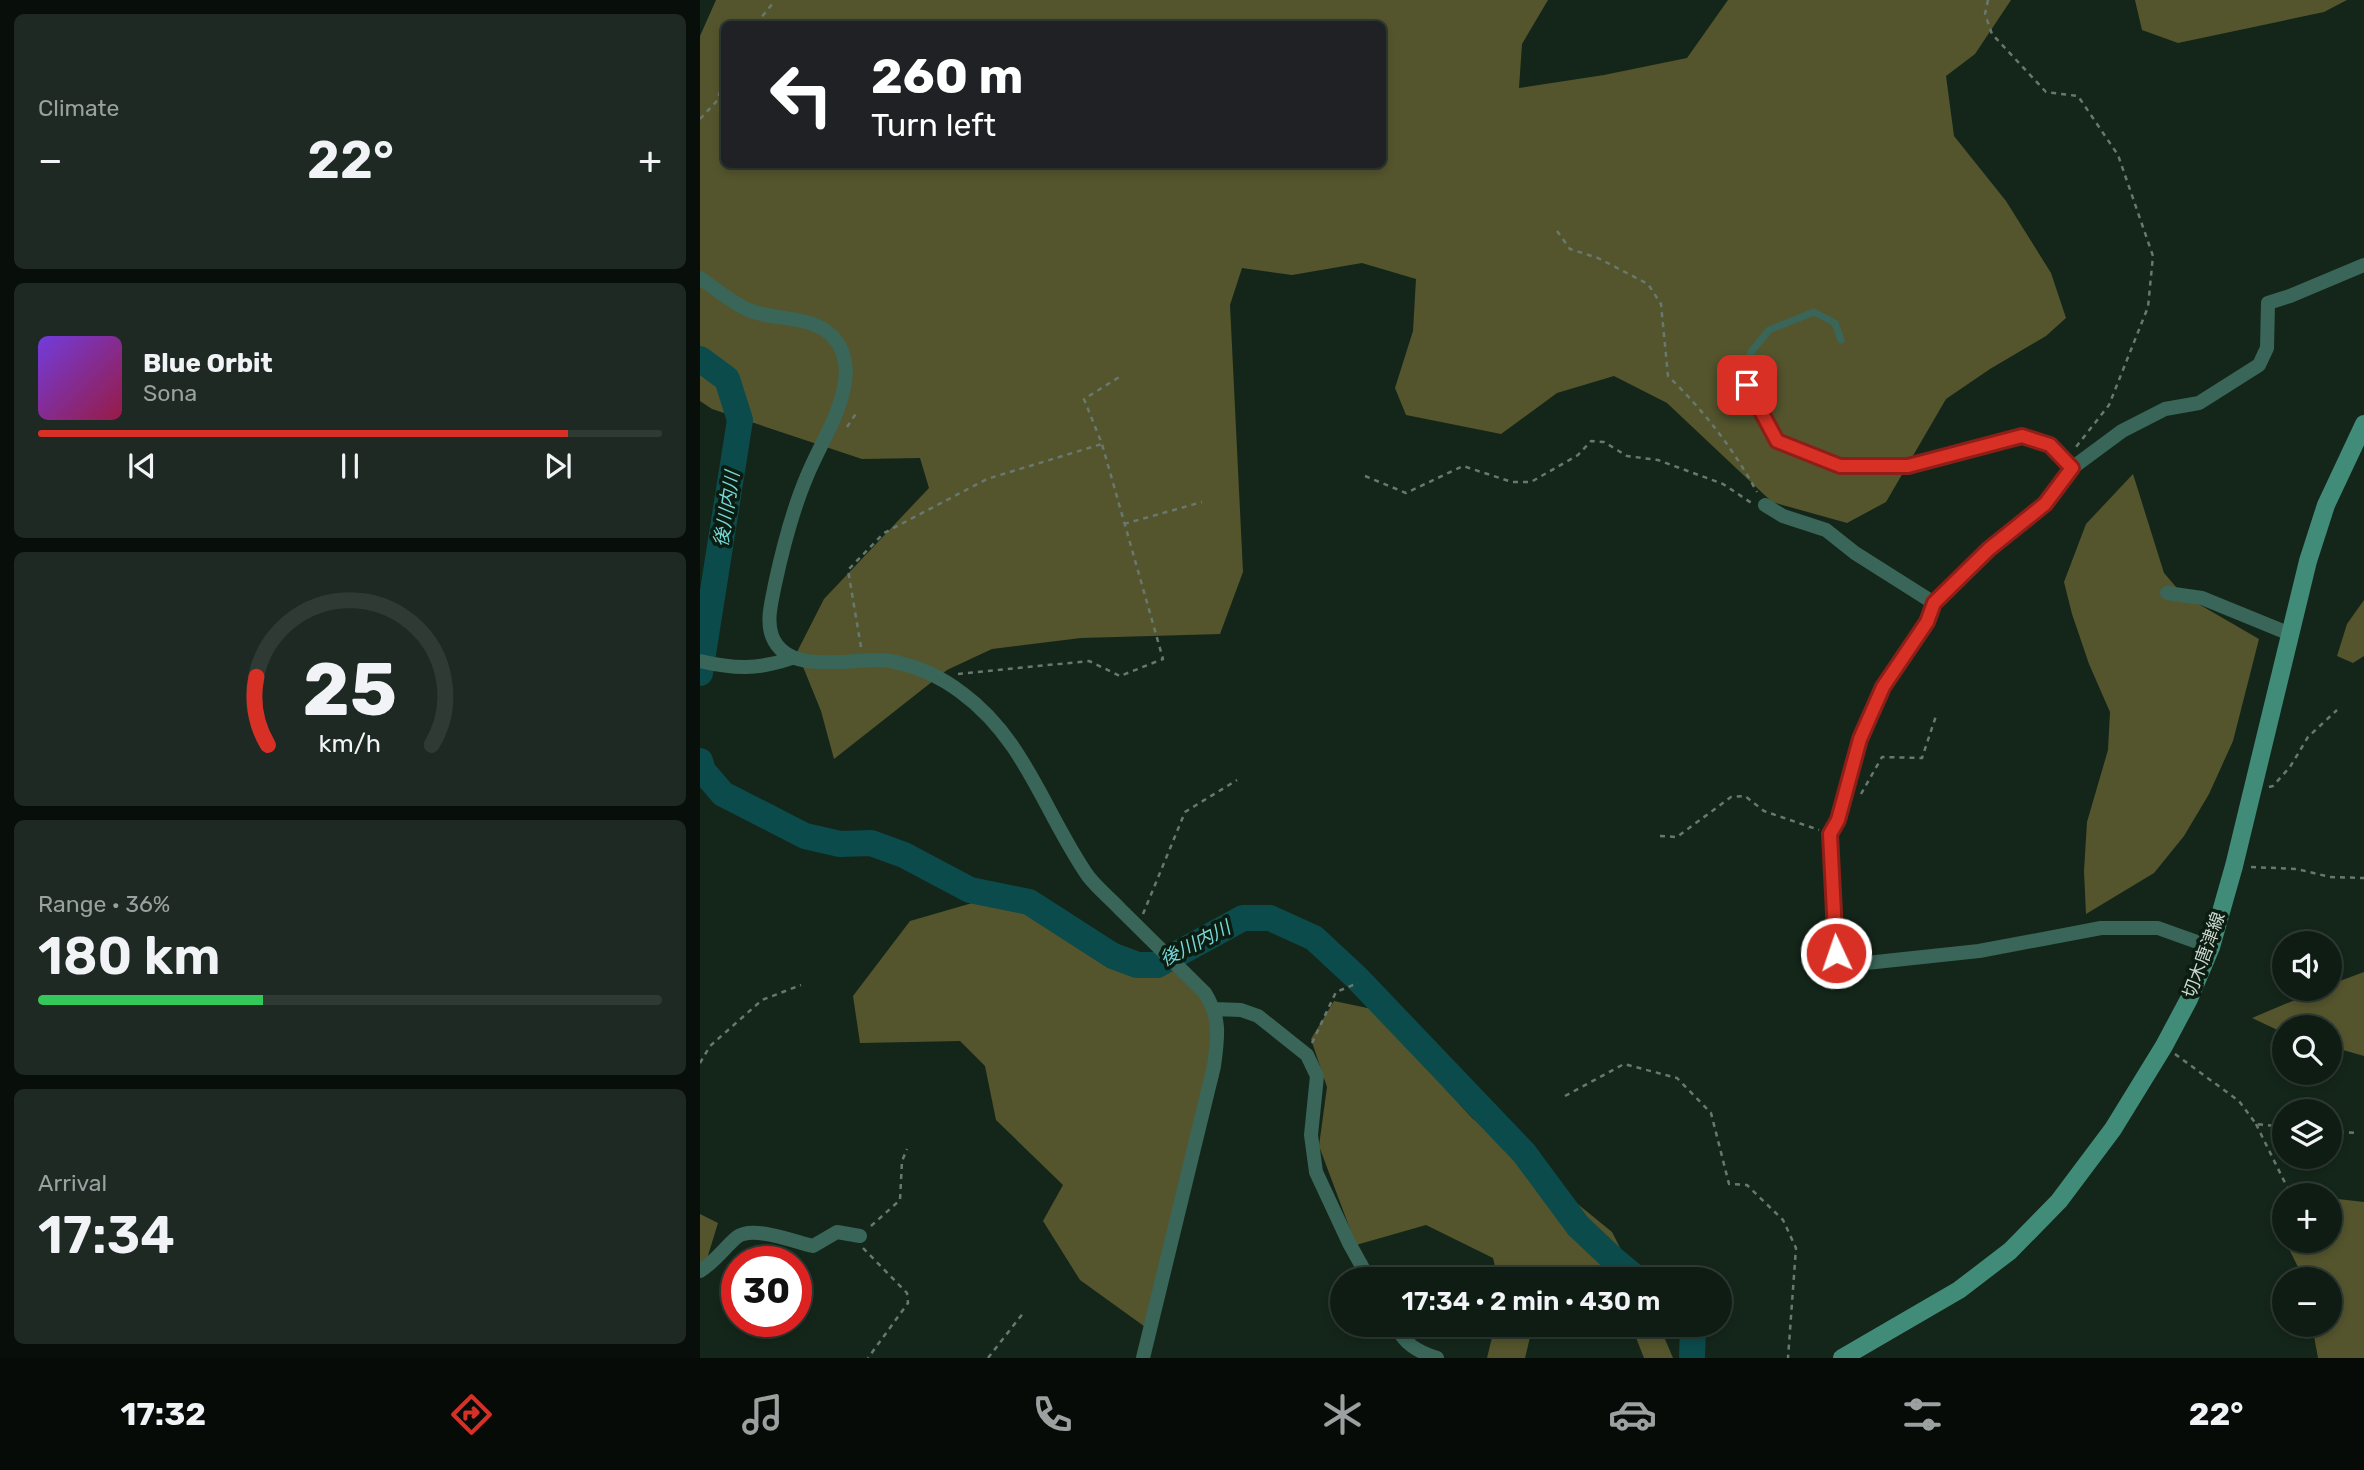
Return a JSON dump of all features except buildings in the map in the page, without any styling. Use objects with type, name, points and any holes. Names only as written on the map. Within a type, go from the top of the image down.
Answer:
[{"type":"main road","name":"切木唐津線","points":[[1842,1358],[1959,1290],[2010,1251],[2059,1202],[2113,1129],[2164,1046],[2189,999],[2211,947],[2234,866],[2308,561],[2326,505],[2364,424]]},
{"type":"street","points":[[2211,947],[2158,928],[2101,928],[1979,951],[1857,964],[1842,962],[1836,953],[1830,834],[1838,820],[1860,739],[1883,687],[1927,622],[1934,603],[1989,549],[2045,504],[2072,468],[2122,430],[2165,409],[2199,402],[2259,365],[2267,348],[2268,303],[2364,265]]},
{"type":"street","points":[[700,278],[744,308],[770,318],[801,320],[822,328],[837,341],[845,361],[845,383],[835,415],[806,477],[786,536],[769,622],[772,637],[779,648],[792,658],[812,662],[887,660],[919,667],[946,680],[981,706],[1007,735],[1089,877],[1205,993],[1215,1009],[1219,1035],[1214,1066],[1143,1358]]},
{"type":"street","points":[[1765,505],[1783,516],[1826,530],[1855,553],[1934,603]]},
{"type":"street","points":[[2167,593],[2202,598],[2290,634]]},
{"type":"street","points":[[700,661],[728,667],[767,667],[792,658]]},
{"type":"street","points":[[1215,1009],[1241,1010],[1258,1016],[1307,1055],[1317,1076],[1311,1135],[1316,1172],[1362,1267]]},
{"type":"street","points":[[700,1271],[714,1262],[739,1235],[757,1231],[813,1246],[837,1232],[860,1236]]},
{"type":"street","points":[[1401,1337],[1416,1351],[1437,1358]]},
{"type":"lane","points":[[1841,340],[1835,323],[1814,312],[1769,330],[1751,352],[1747,385],[1777,441],[1840,466],[1908,466],[2022,436],[2050,445],[2072,468]]},
{"type":"path","points":[[1988,0],[1985,14],[1992,34],[2046,92],[2078,96],[2118,155],[2153,256],[2148,307],[2109,405],[2077,445],[2072,468]]},
{"type":"path","points":[[758,21],[773,3]]},
{"type":"path","points":[[700,119],[716,102],[721,90]]},
{"type":"path","points":[[1365,476],[1406,492],[1463,467],[1512,482],[1531,482],[1578,455],[1591,441],[1604,442],[1627,456],[1658,460],[1723,484],[1754,505],[1765,505],[1735,453],[1699,406],[1668,376],[1661,304],[1648,284],[1598,258],[1570,249],[1557,231]]},
{"type":"path","points":[[946,680],[958,673],[1089,661],[1120,677],[1163,659],[1101,444],[1084,399],[1121,376]]},
{"type":"path","points":[[863,661],[848,570],[884,533],[987,479],[1101,444]]},
{"type":"path","points":[[1124,524],[1202,502]]},
{"type":"path","points":[[2252,790],[2273,786],[2290,767],[2308,737],[2337,710]]},
{"type":"path","points":[[1857,801],[1882,757],[1922,758],[1937,713]]},
{"type":"path","points":[[1141,929],[1185,812],[1237,780]]},
{"type":"path","points":[[1660,836],[1677,837],[1731,797],[1745,796],[1764,811],[1830,834]]},
{"type":"path","points":[[2234,866],[2297,869],[2330,877],[2364,878]]},
{"type":"path","points":[[1307,1055],[1336,992],[1358,983]]},
{"type":"path","points":[[700,1063],[710,1046],[762,1000],[801,985]]},
{"type":"path","points":[[2164,1046],[2239,1101],[2256,1124],[2285,1183]]},
{"type":"path","points":[[1565,1096],[1624,1064],[1676,1078],[1711,1113],[1729,1184],[1747,1185],[1783,1220],[1796,1248],[1788,1358]]},
{"type":"path","points":[[2256,1124],[2272,1125]]},
{"type":"path","points":[[2342,1132],[2356,1133]]},
{"type":"path","points":[[869,1358],[908,1303],[907,1293],[861,1245],[860,1236],[900,1200],[902,1161],[907,1149]]},
{"type":"path","points":[[988,1358],[1024,1312]]},
{"type":"green space","points":[[716,0],[1548,0],[1522,44],[1519,88],[1604,75],[1687,58],[1728,0],[2011,0],[1975,54],[1946,76],[1954,136],[2006,201],[2051,273],[2066,318],[2046,336],[1946,399],[1886,502],[1847,523],[1772,502],[1667,403],[1614,376],[1557,393],[1501,434],[1406,415],[1395,388],[1413,331],[1416,279],[1362,263],[1292,275],[1242,268],[1230,305],[1243,572],[1220,634],[1081,638],[992,649],[947,670],[834,759],[821,711],[797,652],[824,599],[929,488],[920,458],[862,459],[712,409],[700,401],[700,36]]},
{"type":"green space","points":[[2135,0],[2347,0],[2324,12],[2178,43],[2142,30]]},
{"type":"green space","points":[[2133,474],[2164,573],[2183,595],[2259,639],[2233,741],[2209,794],[2184,836],[2154,873],[2086,914],[2084,871],[2087,822],[2108,750],[2110,712],[2089,664],[2064,582],[2086,524]]},
{"type":"green space","points":[[2364,600],[2364,656],[2353,663],[2337,656],[2347,624]]},
{"type":"green space","points":[[993,897],[1195,973],[1221,1029],[1219,1075],[1148,1329],[1080,1280],[1043,1221],[1063,1185],[996,1120],[985,1066],[960,1041],[860,1043],[853,996],[910,921]]},
{"type":"green space","points":[[2364,972],[2364,1056],[2342,1050],[2342,1015],[2272,1015],[2272,1027],[2252,1018],[2292,1001],[2342,1001],[2342,980]]},
{"type":"green space","points":[[1334,1001],[1372,1009],[1472,1118],[1612,1232],[1630,1267],[1495,1267],[1493,1258],[1426,1225],[1356,1245],[1319,1146],[1327,1087],[1311,1039]]},
{"type":"green space","points":[[2342,1199],[2364,1202],[2364,1358],[2318,1358],[2314,1337],[2342,1337],[2342,1267],[2298,1267],[2291,1253],[2342,1253]]},
{"type":"green space","points":[[700,1214],[718,1223],[706,1262],[700,1264]]},
{"type":"green space","points":[[1492,1337],[1530,1337],[1525,1358],[1487,1358]]},
{"type":"green space","points":[[1636,1337],[1664,1337],[1673,1358],[1644,1358]]},
{"type":"waterway","name":"後川内川","points":[[700,359],[727,379],[740,420],[700,673]]},
{"type":"waterway","name":"後川内川","points":[[700,761],[703,771],[723,794],[805,836],[840,844],[871,843],[904,855],[970,890],[1029,902],[1113,956],[1137,965],[1157,965],[1243,918],[1270,918],[1314,938],[1357,978],[1524,1153],[1578,1226],[1623,1267]]},
{"type":"waterway","name":"後川内川","points":[[1692,1358],[1693,1337]]},
{"type":"route","points":[[1747,385],[1777,441],[1840,466],[1908,466],[2022,436],[2050,445],[2072,468],[2045,504],[1989,549],[1934,603],[1927,622],[1883,687],[1860,739],[1838,820],[1830,834],[1836,953]]}]
